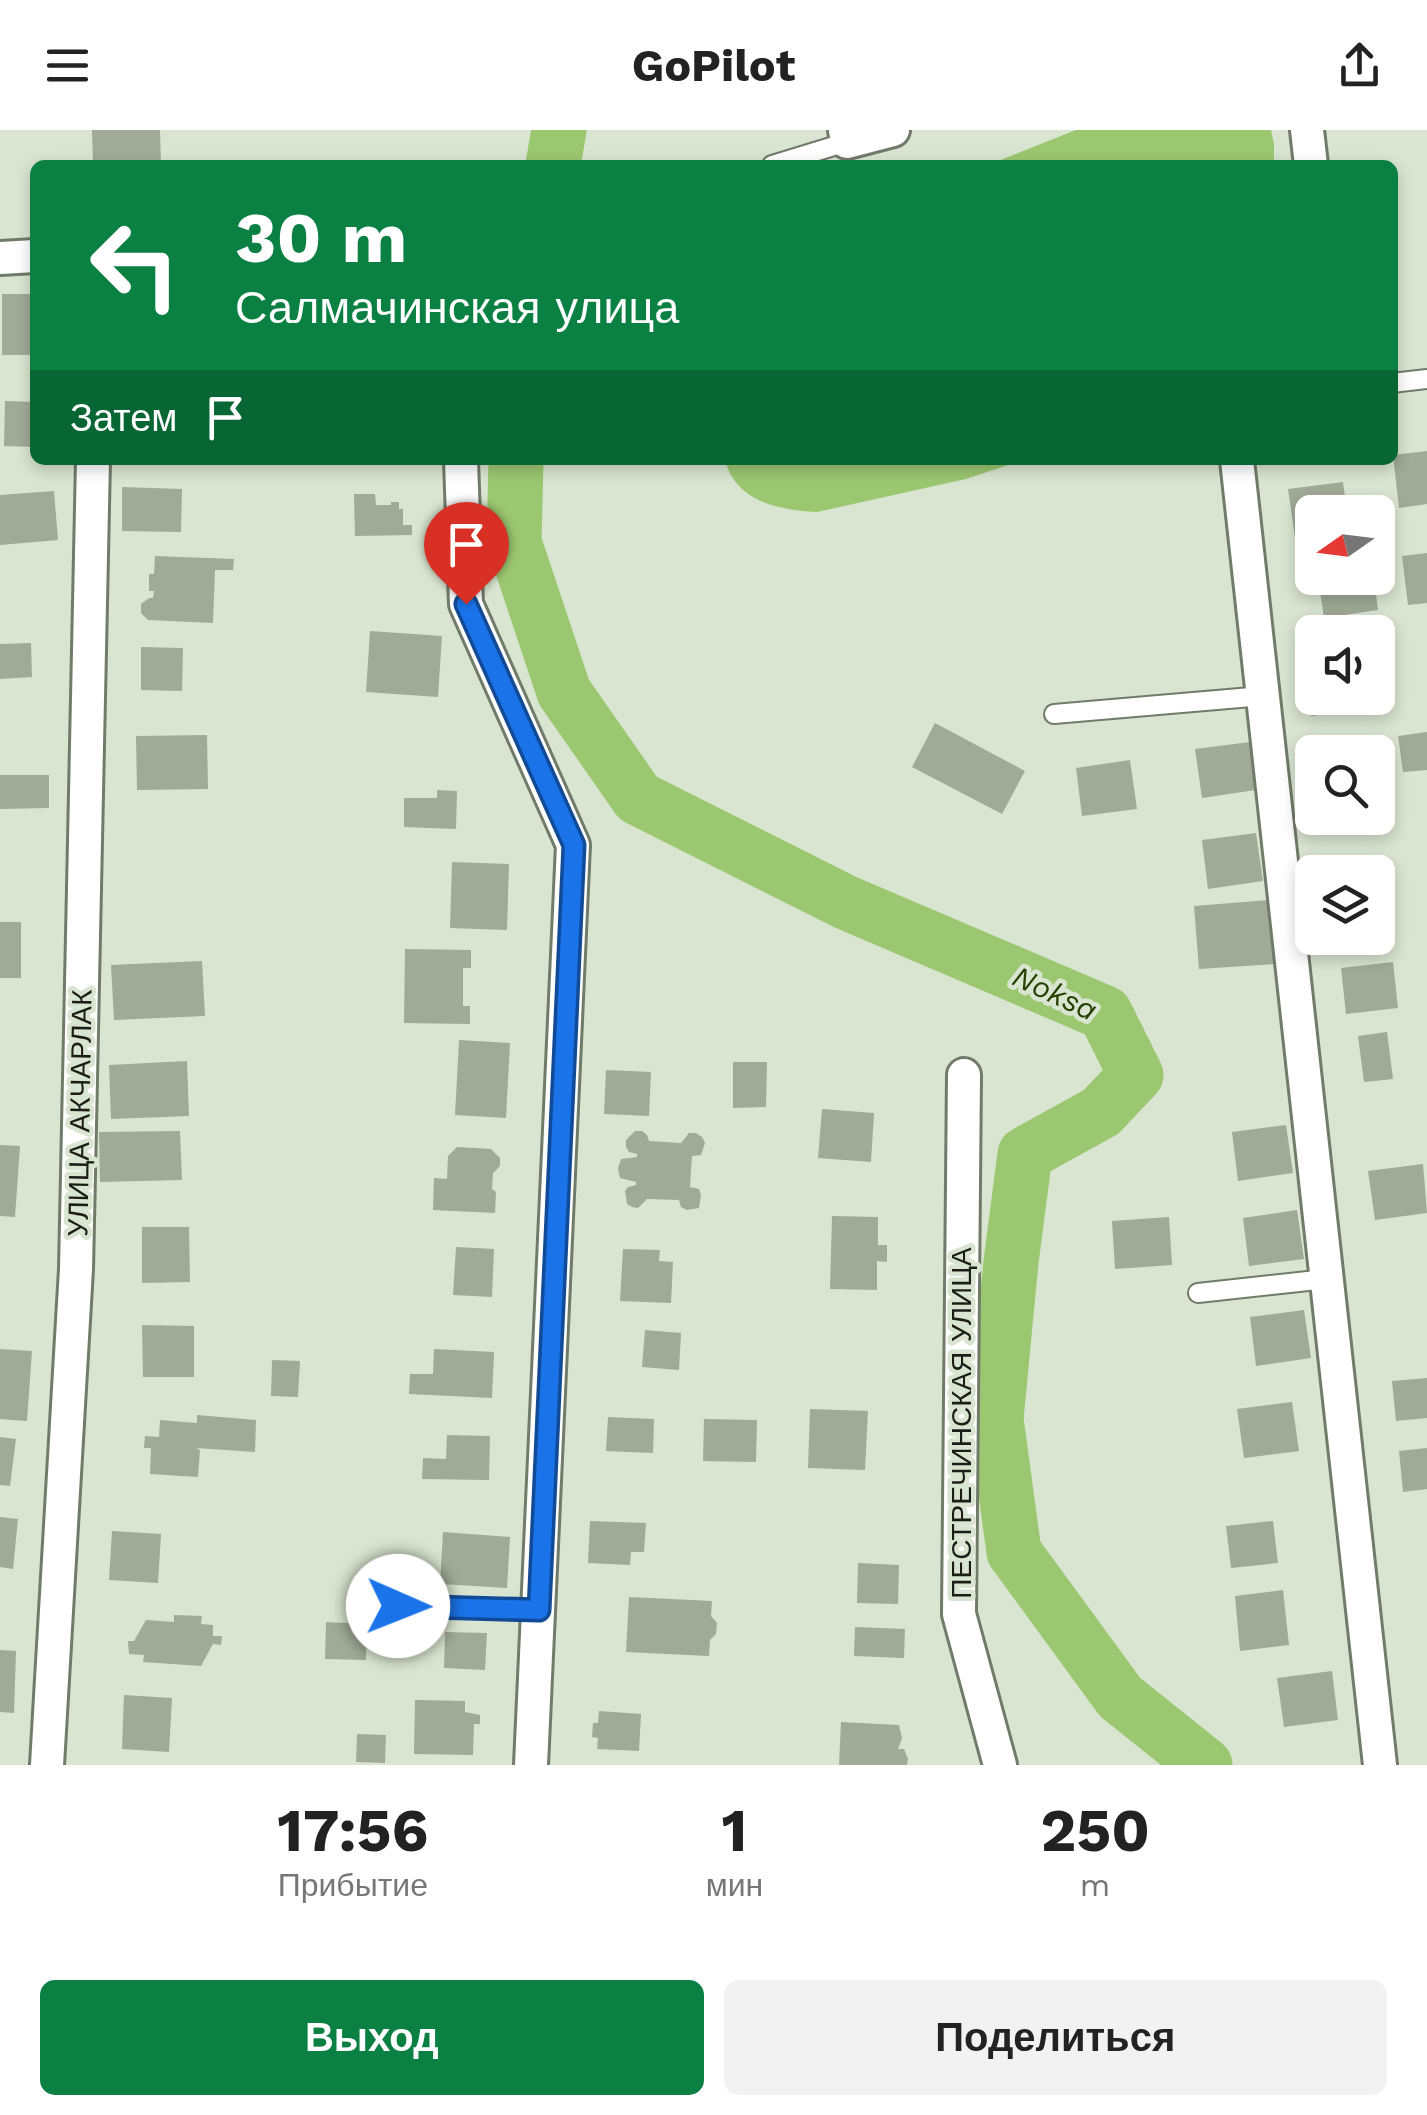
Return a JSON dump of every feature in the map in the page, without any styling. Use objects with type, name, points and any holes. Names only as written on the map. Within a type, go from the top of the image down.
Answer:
[{"type":"street","points":[[846,136],[893,130]]},
{"type":"street","points":[[1307,130],[1311,160]]},
{"type":"street","points":[[0,258],[30,256]]},
{"type":"street","name":"УЛИЦА АКЧАРЛАК","points":[[47,1765],[76,1269],[93,465]]},
{"type":"street","points":[[460,465],[466,604],[574,845],[532,1765]]},
{"type":"street","points":[[1238,465],[1380,1765]]},
{"type":"street","name":"ПЕСТРЕЧИНСКАЯ УЛИЦА","points":[[964,1075],[959,1614],[1000,1765]]},
{"type":"lane","points":[[785,160],[846,136]]},
{"type":"lane","points":[[1398,382],[1427,379]]},
{"type":"lane","points":[[1054,714],[1262,696]]},
{"type":"lane","points":[[1198,1293],[1326,1279]]},
{"type":"lane","points":[[398,1606],[539,1610]]},
{"type":"shaded area","points":[[1076,130],[1271,130],[1274,144],[1274,160],[1001,160]]},
{"type":"shaded area","points":[[727,465],[1008,465],[966,479],[817,512],[761,501],[739,486]]},
{"type":"building","points":[[92,130],[160,130],[161,160],[93,160]]},
{"type":"building","points":[[2,294],[30,294],[30,355],[2,355]]},
{"type":"building","points":[[5,401],[30,402],[30,447],[4,446]]},
{"type":"building","points":[[1427,451],[1427,504],[1399,508],[1394,465],[1398,465],[1398,454]]},
{"type":"building","points":[[1343,482],[1345,495],[1295,495],[1295,538],[1288,489]]},
{"type":"building","points":[[122,487],[182,489],[181,532],[122,531]]},
{"type":"building","points":[[54,491],[58,540],[0,545],[0,495]]},
{"type":"building","points":[[354,494],[375,494],[376,505],[399,502],[403,525],[412,525],[412,535],[355,536]]},
{"type":"building","points":[[1427,553],[1427,603],[1408,605],[1402,556]]},
{"type":"building","points":[[155,556],[234,559],[233,570],[215,570],[213,623],[148,620],[141,613],[141,604],[153,598],[149,574],[154,574]]},
{"type":"building","points":[[1321,595],[1376,595],[1378,610],[1324,615]]},
{"type":"building","points":[[370,631],[442,636],[438,697],[366,692]]},
{"type":"building","points":[[31,643],[32,677],[0,679],[0,644]]},
{"type":"building","points":[[141,647],[183,648],[182,691],[141,690]]},
{"type":"building","points":[[935,723],[1025,771],[1002,814],[912,767]]},
{"type":"building","points":[[1427,732],[1427,770],[1403,772],[1398,736]]},
{"type":"building","points":[[207,735],[208,789],[137,790],[136,736]]},
{"type":"building","points":[[1250,742],[1256,790],[1202,798],[1195,749]]},
{"type":"building","points":[[1130,760],[1137,809],[1082,816],[1076,768]]},
{"type":"building","points":[[0,775],[49,775],[49,808],[0,809]]},
{"type":"building","points":[[437,790],[457,791],[456,829],[404,827],[404,798],[437,798]]},
{"type":"building","points":[[1256,833],[1263,881],[1208,889],[1202,840]]},
{"type":"building","points":[[452,862],[509,864],[507,930],[450,928]]},
{"type":"building","points":[[1269,900],[1274,964],[1199,969],[1194,906]]},
{"type":"building","points":[[0,922],[21,922],[21,978],[0,978]]},
{"type":"building","points":[[405,949],[471,950],[471,968],[463,968],[463,1006],[470,1006],[470,1024],[404,1023]]},
{"type":"building","points":[[202,961],[205,1016],[114,1020],[111,965]]},
{"type":"building","points":[[1393,962],[1398,1008],[1346,1014],[1341,968]]},
{"type":"building","points":[[1387,1032],[1393,1079],[1364,1082],[1358,1036]]},
{"type":"building","points":[[459,1040],[510,1043],[506,1118],[455,1115]]},
{"type":"building","points":[[187,1061],[189,1116],[111,1119],[109,1065]]},
{"type":"building","points":[[733,1062],[767,1062],[766,1107],[733,1108]]},
{"type":"building","points":[[606,1070],[651,1072],[649,1116],[604,1114]]},
{"type":"building","points":[[822,1109],[874,1113],[871,1162],[818,1158]]},
{"type":"building","points":[[1286,1125],[1293,1173],[1238,1181],[1232,1132]]},
{"type":"building","points":[[180,1131],[182,1180],[100,1182],[99,1132]]},
{"type":"building","points":[[635,1131],[642,1131],[649,1141],[681,1143],[689,1133],[702,1137],[705,1143],[701,1155],[692,1156],[690,1187],[699,1189],[699,1208],[687,1210],[679,1200],[647,1199],[638,1208],[627,1204],[625,1191],[636,1182],[620,1178],[618,1168],[621,1159],[637,1157],[626,1147],[626,1140]]},
{"type":"building","points":[[0,1145],[20,1146],[15,1217],[0,1216]]},
{"type":"building","points":[[457,1147],[491,1149],[500,1158],[500,1166],[493,1173],[495,1213],[433,1210],[434,1178],[447,1179],[448,1156]]},
{"type":"building","points":[[1423,1164],[1427,1213],[1375,1220],[1368,1171]]},
{"type":"building","points":[[1297,1210],[1304,1259],[1249,1266],[1243,1218]]},
{"type":"building","points":[[832,1216],[878,1217],[878,1245],[887,1245],[887,1262],[877,1261],[877,1290],[830,1289]]},
{"type":"building","points":[[1169,1217],[1172,1265],[1115,1269],[1112,1221]]},
{"type":"building","points":[[142,1227],[189,1227],[190,1282],[142,1283]]},
{"type":"building","points":[[456,1247],[494,1249],[492,1297],[453,1295]]},
{"type":"building","points":[[623,1249],[660,1250],[659,1261],[673,1262],[671,1303],[620,1301]]},
{"type":"building","points":[[1304,1310],[1311,1358],[1256,1366],[1250,1317]]},
{"type":"building","points":[[142,1325],[194,1326],[194,1377],[143,1377]]},
{"type":"building","points":[[645,1330],[681,1333],[679,1370],[642,1367]]},
{"type":"building","points":[[0,1349],[32,1351],[27,1421],[0,1419]]},
{"type":"building","points":[[434,1349],[494,1352],[492,1398],[409,1394],[410,1374],[433,1374]]},
{"type":"building","points":[[272,1360],[300,1361],[298,1397],[271,1396]]},
{"type":"building","points":[[1427,1378],[1427,1418],[1396,1421],[1392,1381]]},
{"type":"building","points":[[1292,1402],[1299,1451],[1244,1458],[1237,1409]]},
{"type":"building","points":[[810,1409],[868,1411],[865,1470],[808,1468]]},
{"type":"building","points":[[197,1415],[256,1420],[255,1452],[196,1448],[200,1450],[198,1477],[150,1474],[151,1448],[144,1448],[145,1436],[159,1437],[160,1420],[197,1423]]},
{"type":"building","points":[[608,1417],[654,1419],[653,1453],[606,1451]]},
{"type":"building","points":[[704,1419],[757,1420],[756,1462],[703,1461]]},
{"type":"building","points":[[447,1435],[490,1436],[489,1480],[422,1479],[423,1458],[446,1459]]},
{"type":"building","points":[[0,1437],[16,1439],[10,1486],[0,1485]]},
{"type":"building","points":[[1427,1448],[1427,1489],[1403,1492],[1399,1451]]},
{"type":"building","points":[[0,1517],[18,1519],[13,1569],[0,1567]]},
{"type":"building","points":[[590,1521],[646,1523],[644,1552],[631,1552],[630,1565],[588,1563]]},
{"type":"building","points":[[1273,1521],[1278,1563],[1231,1568],[1226,1526]]},
{"type":"building","points":[[112,1531],[161,1534],[158,1583],[109,1580]]},
{"type":"building","points":[[443,1532],[510,1537],[507,1588],[440,1584]]},
{"type":"building","points":[[858,1563],[899,1565],[898,1604],[857,1603]]},
{"type":"building","points":[[1283,1590],[1289,1645],[1240,1651],[1235,1596]]},
{"type":"building","points":[[629,1597],[712,1601],[711,1616],[717,1623],[709,1656],[626,1652]]},
{"type":"building","points":[[174,1615],[202,1616],[201,1624],[213,1625],[213,1636],[222,1636],[221,1645],[213,1644],[201,1666],[143,1662],[144,1655],[129,1654],[128,1641],[134,1641],[146,1620],[174,1622]]},
{"type":"building","points":[[326,1622],[367,1624],[366,1660],[325,1659]]},
{"type":"building","points":[[855,1627],[905,1629],[904,1658],[854,1656]]},
{"type":"building","points":[[445,1632],[487,1633],[485,1670],[444,1668]]},
{"type":"building","points":[[0,1650],[16,1651],[14,1713],[0,1712]]},
{"type":"building","points":[[1332,1671],[1338,1720],[1284,1727],[1277,1678]]},
{"type":"building","points":[[124,1695],[172,1698],[169,1752],[122,1749]]},
{"type":"building","points":[[415,1700],[465,1701],[465,1712],[480,1715],[480,1724],[474,1724],[473,1755],[414,1754]]},
{"type":"building","points":[[599,1711],[641,1714],[639,1751],[597,1749],[598,1738],[592,1737]]},
{"type":"building","points":[[841,1722],[899,1725],[902,1738],[898,1749],[904,1749],[907,1765],[839,1765]]},
{"type":"building","points":[[357,1734],[386,1735],[385,1763],[356,1762]]},
{"type":"waterway","name":"Noksa","points":[[554,160],[559,130]]},
{"type":"waterway","name":"Noksa","points":[[516,465],[514,542],[564,692],[638,798],[845,902],[1105,1013],[1136,1075],[1101,1112],[1025,1154],[996,1419],[1014,1552],[1120,1697],[1205,1765]]},
{"type":"route","points":[[398,1606],[539,1610],[574,845],[466,604]]}]
